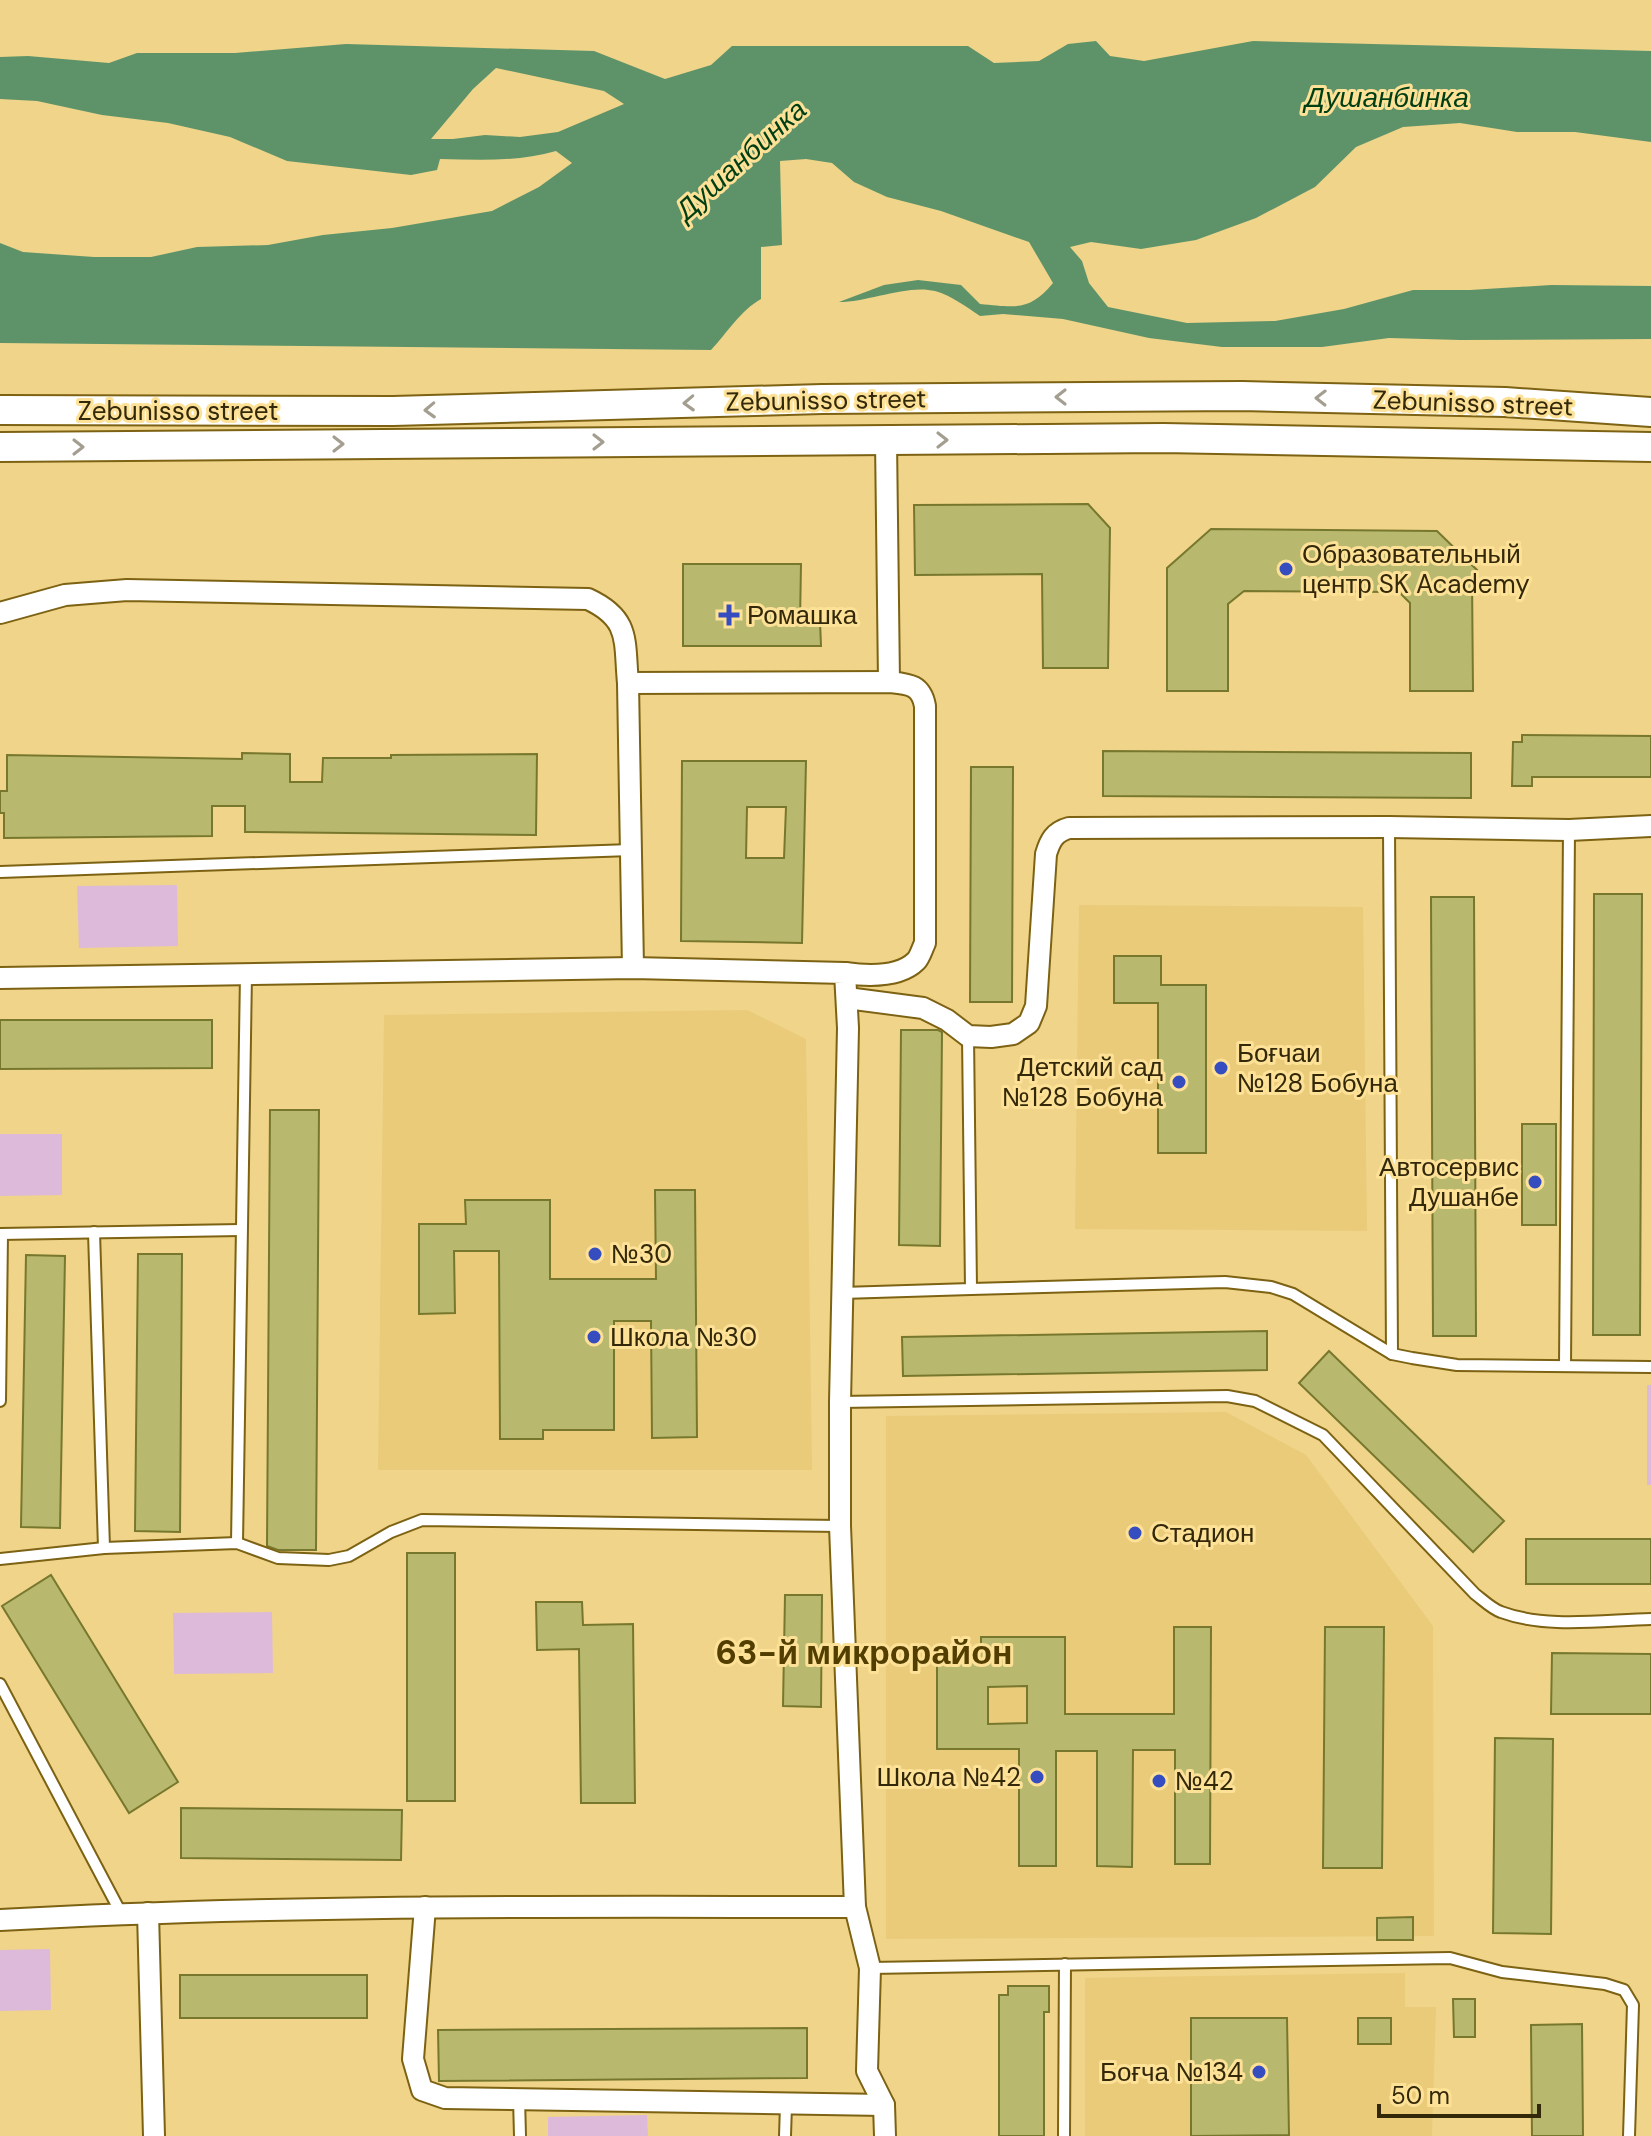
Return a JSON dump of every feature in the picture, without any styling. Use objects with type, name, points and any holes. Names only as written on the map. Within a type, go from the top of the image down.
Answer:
[{"type":"main road","name":"Zebunisso street","points":[[0,410],[393,411],[822,399],[1242,396],[1505,402],[1651,412]]},
{"type":"main road","points":[[0,447],[1163,438],[1651,447]]},
{"type":"street","points":[[886,440],[889,682]]},
{"type":"street","points":[[0,613],[65,595],[127,590],[588,599],[608,608],[620,621],[628,683],[633,968]]},
{"type":"street","points":[[0,978],[633,968],[865,976],[901,970],[917,960],[925,943],[925,706],[916,686],[889,682],[628,683]]},
{"type":"street","points":[[847,998],[923,1008],[947,1020],[968,1036],[1013,1034],[1029,1023],[1036,1006],[1046,854],[1050,842],[1060,830],[1389,827],[1569,830],[1651,826]]},
{"type":"street","points":[[845,973],[840,1526],[855,1907],[870,1968],[867,2071],[884,2105],[885,2136]]},
{"type":"street","points":[[0,1920],[121,1913],[425,1907],[855,1907]]},
{"type":"street","points":[[425,1907],[413,2059],[422,2090],[445,2098],[884,2105]]},
{"type":"street","points":[[148,1913],[154,2136]]},
{"type":"lane","points":[[1389,827],[1392,1354]]},
{"type":"lane","points":[[1565,1366],[1569,830]]},
{"type":"lane","points":[[0,872],[631,850]]},
{"type":"lane","points":[[237,1543],[246,974]]},
{"type":"lane","points":[[968,1036],[971,1289]]},
{"type":"lane","points":[[0,1401],[1,1234],[241,1230]]},
{"type":"lane","points":[[94,1232],[104,1548]]},
{"type":"lane","points":[[842,1293],[1225,1282],[1271,1287],[1293,1294],[1392,1354],[1457,1365],[1651,1367]]},
{"type":"lane","points":[[840,1402],[1227,1396],[1255,1401],[1323,1435],[1475,1594],[1498,1611],[1552,1621],[1651,1619]]},
{"type":"lane","points":[[0,1559],[104,1548],[237,1543],[278,1558],[329,1560],[349,1556],[391,1532],[422,1520],[840,1526]]},
{"type":"lane","points":[[0,1684],[121,1913]]},
{"type":"lane","points":[[870,1968],[1450,1958],[1502,1972],[1605,1984],[1624,1990],[1633,2005],[1629,2136]]},
{"type":"lane","points":[[1064,2136],[1065,1964]]},
{"type":"lane","points":[[519,2097],[520,2136]]},
{"type":"lane","points":[[785,2136],[786,2105]]},
{"type":"shaded area","points":[[177,885],[178,946],[79,948],[77,886]]},
{"type":"shaded area","name":"Боғчаи №128 Бобуна","points":[[1079,905],[1363,907],[1367,1231],[1075,1229]]},
{"type":"shaded area","name":"№30","points":[[747,1010],[806,1039],[812,1470],[378,1470],[384,1015]]},
{"type":"shaded area","points":[[0,1134],[62,1134],[62,1195],[0,1196]]},
{"type":"shaded area","points":[[1647,1385],[1651,1385],[1651,1485],[1647,1485]]},
{"type":"shaded area","name":"№42","points":[[1226,1412],[1306,1455],[1433,1626],[1434,1936],[886,1939],[886,1416]]},
{"type":"shaded area","points":[[272,1612],[273,1673],[174,1674],[173,1613]]},
{"type":"shaded area","points":[[50,1949],[51,2010],[0,2011],[0,1950]]},
{"type":"shaded area","name":"Боғча №134","points":[[1405,1973],[1405,2007],[1436,2007],[1432,2136],[1085,2136],[1085,1978]]},
{"type":"shaded area","points":[[647,2115],[648,2136],[548,2136],[548,2117]]},
{"type":"water","name":"Душанбинка","points":[[1096,41],[1110,56],[1144,61],[1253,41],[1651,51],[1651,142],[1575,132],[1517,132],[1460,123],[1403,127],[1356,147],[1315,187],[1256,218],[1196,240],[1141,249],[1091,242],[1070,247],[1082,261],[1089,283],[1108,307],[1187,323],[1275,321],[1344,309],[1413,290],[1551,285],[1651,286],[1651,339],[1389,338],[1322,347],[1222,347],[1149,338],[1063,319],[1003,314],[980,316],[947,296],[924,289],[839,302],[884,285],[918,280],[961,285],[980,304],[1021,306],[1036,299],[1053,283],[1029,242],[941,211],[887,197],[854,182],[832,163],[806,159],[780,161],[782,245],[761,247],[761,299],[741,315],[711,350],[0,343],[0,243],[23,252],[151,257],[197,247],[268,245],[323,235],[392,228],[492,211],[539,187],[572,163],[556,151],[513,159],[440,159],[437,170],[411,175],[287,161],[230,137],[168,123],[102,115],[37,101],[0,99],[0,57],[28,56],[109,63],[137,53],[235,53],[346,44],[594,51],[665,79],[711,65],[732,46],[968,46],[994,63],[1039,61],[1068,44]],"holes":[[[496,68],[604,91],[624,104],[558,132],[520,137],[485,135],[431,139],[473,89]]]},
{"type":"building","points":[[1088,504],[1110,528],[1108,668],[1043,668],[1042,574],[915,575],[914,505]]},
{"type":"building","points":[[1211,529],[1437,531],[1477,570],[1472,578],[1473,691],[1410,691],[1410,603],[1399,592],[1244,591],[1228,604],[1228,691],[1167,691],[1167,568]]},
{"type":"building","points":[[683,564],[801,564],[800,622],[820,621],[821,646],[683,646]]},
{"type":"building","points":[[1522,735],[1651,736],[1651,777],[1532,777],[1532,786],[1512,786],[1513,742],[1522,742]]},
{"type":"building","points":[[1103,751],[1471,753],[1471,798],[1103,796]]},
{"type":"building","points":[[242,753],[290,754],[290,782],[322,782],[323,758],[537,754],[536,835],[245,832],[245,806],[212,806],[212,836],[4,838],[0,791],[7,791],[7,755],[242,759]]},
{"type":"building","points":[[682,761],[806,761],[802,943],[681,941]],"holes":[[[747,807],[786,807],[784,858],[746,858]]]},
{"type":"building","points":[[971,767],[1013,767],[1012,1002],[970,1002]]},
{"type":"building","points":[[1594,894],[1642,894],[1640,1335],[1593,1335]]},
{"type":"building","points":[[1431,897],[1474,897],[1476,1336],[1433,1336]]},
{"type":"building","points":[[1114,956],[1161,956],[1161,985],[1206,985],[1206,1153],[1158,1153],[1158,1003],[1114,1003]]},
{"type":"building","points":[[0,1020],[212,1020],[212,1068],[0,1069]]},
{"type":"building","points":[[901,1030],[942,1032],[940,1246],[899,1245]]},
{"type":"building","points":[[270,1110],[319,1110],[316,1550],[278,1550],[267,1546]]},
{"type":"building","points":[[1522,1124],[1556,1124],[1556,1225],[1522,1225]]},
{"type":"building","points":[[655,1190],[695,1190],[697,1437],[652,1438],[651,1321],[614,1321],[614,1430],[543,1430],[543,1439],[500,1439],[499,1251],[454,1251],[455,1313],[419,1314],[419,1224],[466,1224],[465,1200],[550,1200],[550,1279],[656,1279]]},
{"type":"building","points":[[138,1254],[182,1254],[180,1532],[135,1531]]},
{"type":"building","points":[[26,1255],[65,1256],[60,1528],[21,1527]]},
{"type":"building","points":[[1267,1331],[1267,1370],[903,1376],[902,1337]]},
{"type":"building","points":[[1329,1351],[1504,1521],[1473,1552],[1299,1383]]},
{"type":"building","points":[[1526,1539],[1651,1539],[1651,1584],[1526,1584]]},
{"type":"building","points":[[407,1553],[455,1553],[455,1801],[407,1801]]},
{"type":"building","points":[[51,1575],[178,1782],[129,1813],[2,1606]]},
{"type":"building","points":[[785,1595],[822,1595],[821,1707],[783,1706]]},
{"type":"building","points":[[536,1602],[582,1602],[583,1625],[633,1624],[635,1803],[581,1803],[579,1649],[537,1650]]},
{"type":"building","points":[[1174,1627],[1211,1627],[1210,1864],[1175,1864],[1175,1750],[1133,1750],[1132,1867],[1097,1866],[1097,1751],[1056,1751],[1056,1866],[1019,1866],[1019,1749],[937,1749],[937,1649],[981,1649],[981,1637],[1065,1637],[1065,1714],[1174,1714]],"holes":[[[1027,1686],[1027,1723],[988,1724],[988,1687]]]},
{"type":"building","points":[[1325,1627],[1384,1627],[1382,1868],[1323,1868]]},
{"type":"building","points":[[1552,1653],[1651,1654],[1651,1714],[1551,1714]]},
{"type":"building","points":[[1495,1738],[1553,1739],[1551,1934],[1493,1933]]},
{"type":"building","points":[[181,1808],[402,1810],[401,1860],[181,1858]]},
{"type":"building","points":[[1413,1917],[1413,1940],[1377,1940],[1377,1918]]},
{"type":"building","points":[[180,1975],[367,1975],[367,2018],[180,2018]]},
{"type":"building","points":[[1008,1986],[1049,1986],[1049,2012],[1044,2012],[1044,2136],[999,2136],[999,1995],[1008,1995]]},
{"type":"building","points":[[1453,1999],[1475,1999],[1475,2037],[1454,2037]]},
{"type":"building","points":[[1191,2018],[1287,2018],[1289,2135],[1191,2136]]},
{"type":"building","points":[[1358,2018],[1391,2018],[1391,2044],[1358,2044]]},
{"type":"building","points":[[1582,2024],[1583,2136],[1532,2136],[1531,2025]]},
{"type":"building","points":[[807,2028],[807,2078],[439,2081],[438,2030]]},
{"type":"place","name":"Образовательный центр SK Academy","points":[[1286,569]]},
{"type":"place","name":"Ромашка","points":[[729,615]]},
{"type":"place","name":"Боғчаи №128 Бобуна","points":[[1221,1068]]},
{"type":"place","name":"Детский сад №128 Бобуна","points":[[1179,1082]]},
{"type":"place","name":"Автосервис Душанбе","points":[[1535,1182]]},
{"type":"place","name":"№30","points":[[595,1254]]},
{"type":"place","name":"Школа №30","points":[[594,1337]]},
{"type":"place","name":"Стадион","points":[[1135,1533]]},
{"type":"place","name":"Школа №42","points":[[1037,1777]]},
{"type":"place","name":"№42","points":[[1159,1781]]},
{"type":"place","name":"Боғча №134","points":[[1259,2072]]},
{"type":"district","name":"63-й микрорайон","points":[[864,1652]]}]
